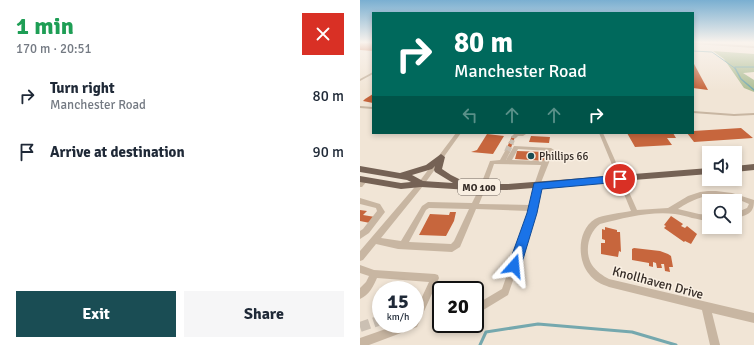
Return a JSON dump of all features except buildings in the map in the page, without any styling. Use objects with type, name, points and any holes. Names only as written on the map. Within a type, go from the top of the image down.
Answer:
[{"type":"main road","points":[[399,176],[429,167],[441,157]]},
{"type":"main road","points":[[441,157],[438,170],[448,177],[470,186]]},
{"type":"main road","points":[[742,168],[754,167]]},
{"type":"main road","name":"MO 100","points":[[360,169],[409,177],[421,184]]},
{"type":"main road","name":"MO 100","points":[[362,181],[401,186],[421,184],[483,187],[537,185],[702,172]]},
{"type":"street","points":[[360,80],[372,74]]},
{"type":"street","points":[[360,107],[372,108]]},
{"type":"street","points":[[694,112],[734,115],[754,114]]},
{"type":"street","points":[[360,257],[421,184],[458,134]]},
{"type":"street","points":[[514,136],[517,134],[522,134]]},
{"type":"street","points":[[601,134],[636,213]]},
{"type":"street","points":[[484,305],[505,292],[533,208],[537,185],[551,150],[516,147],[505,162]]},
{"type":"street","points":[[505,162],[506,152]]},
{"type":"street","points":[[374,240],[403,245],[452,248],[456,244],[483,187],[492,162],[545,163]]},
{"type":"street","name":"Knollhaven Drive","points":[[669,211],[688,200],[701,195],[729,195],[746,199],[754,203],[749,210],[742,213]]},
{"type":"street","points":[[360,201],[378,206],[381,212],[366,231],[360,235]]},
{"type":"street","points":[[403,245],[424,208],[428,205],[533,208]]},
{"type":"street","name":"Knollhaven Drive","points":[[702,217],[669,211],[636,213],[598,220],[586,234],[583,251],[584,258],[594,275],[609,283],[706,308],[754,318]]},
{"type":"street","points":[[360,269],[374,274],[435,278],[424,297]]},
{"type":"street","points":[[360,294],[371,284],[374,274]]},
{"type":"street","points":[[706,308],[713,341]]},
{"type":"street","points":[[360,342],[387,333]]},
{"type":"green space","points":[[723,58],[754,58],[754,72],[743,73],[754,80],[754,92],[744,88]]},
{"type":"waterway","points":[[721,58],[735,68]]},
{"type":"waterway","points":[[735,67],[754,67]]},
{"type":"waterway","points":[[735,68],[741,79],[754,90]]},
{"type":"waterway","points":[[480,345],[486,332],[538,324],[632,332],[676,345]]},
{"type":"tunnel","points":[[511,144],[514,137]]},
{"type":"tunnel","points":[[507,152],[511,143]]},
{"type":"tunnel","points":[[360,327],[372,323]]},
{"type":"place","name":"Phillips 66","points":[[531,156]]},
{"type":"route","points":[[514,266],[532,213],[537,185],[620,179]]}]
